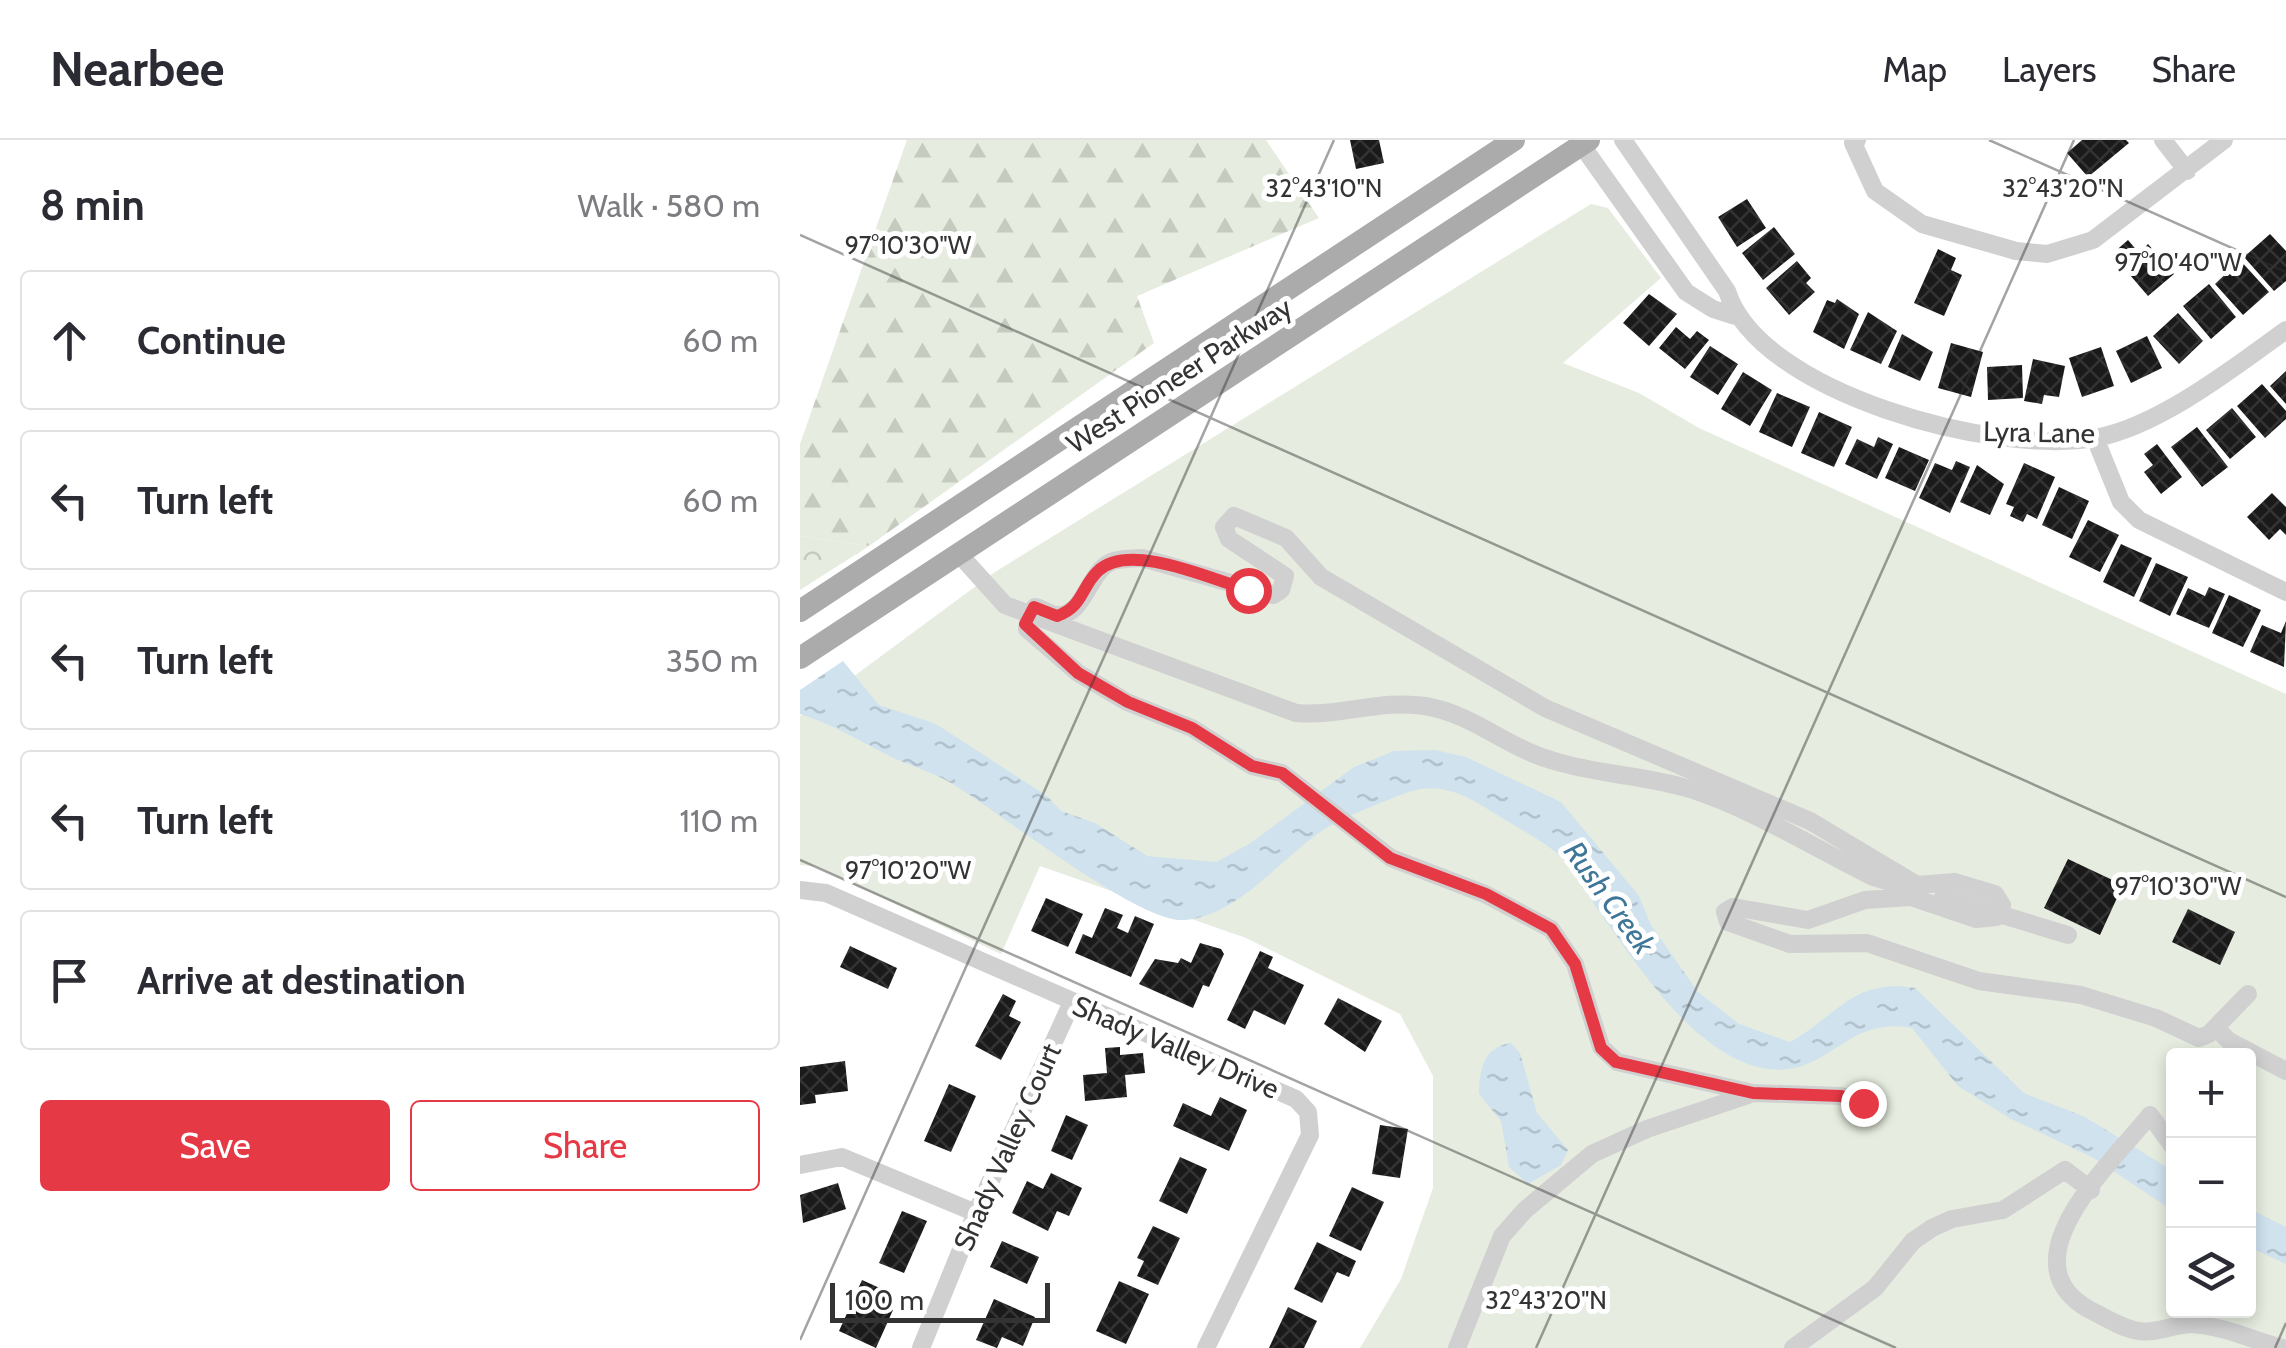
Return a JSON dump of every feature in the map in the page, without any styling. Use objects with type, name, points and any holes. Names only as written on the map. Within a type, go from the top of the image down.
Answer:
[{"type":"main road","name":"West Pioneer Parkway","points":[[805,608],[1514,140]]},
{"type":"main road","name":"West Pioneer Parkway","points":[[800,658],[1583,142]]},
{"type":"street","name":"Lyra Lane","points":[[1623,140],[1727,291],[1735,316]]},
{"type":"street","points":[[2163,140],[2187,171]]},
{"type":"street","points":[[1855,141],[1874,191],[1922,224],[2016,251],[2047,254],[2093,240],[2224,140]]},
{"type":"street","name":"Lyra Lane","points":[[1583,142],[1686,292],[1735,316],[1758,342],[1847,395],[1912,419],[2007,438],[2095,438],[2186,398],[2286,330]]},
{"type":"street","points":[[2095,438],[2120,502],[2139,520],[2286,592]]},
{"type":"street","points":[[1863,1103],[1841,1096],[1753,1093],[1616,1062],[1601,1048],[1575,964],[1551,929],[1486,894],[1390,858],[1286,777],[1239,760],[1192,728],[1128,702],[1078,673],[1027,629],[1034,607],[1057,616],[1067,612],[1081,600],[1094,574],[1108,563],[1142,558],[1273,595],[1281,590],[1285,576],[1228,539],[1224,528],[1234,516],[1286,538],[1321,577],[1545,708],[1810,821],[1917,885],[1955,882],[1995,894],[2000,912]]},
{"type":"street","points":[[959,554],[1004,605],[1296,713],[1330,716],[1377,705],[1423,706],[1468,717],[1548,760],[1640,776],[1697,791],[1872,877],[2068,935]]},
{"type":"street","name":"Shady Valley Drive","points":[[800,890],[826,893],[1296,1099],[1308,1112],[1310,1136],[1206,1348]]},
{"type":"street","points":[[2000,912],[1983,920],[1928,901],[1885,897],[1808,920],[1733,907],[1724,916],[1728,922],[1790,944],[1867,943],[1979,981],[2081,995],[2156,1018],[2199,1038],[2216,1028],[2248,994]]},
{"type":"street","name":"Shady Valley Court","points":[[921,1348],[976,1212],[1072,1002]]},
{"type":"street","points":[[2216,1028],[2229,1041],[2286,1071]]},
{"type":"street","points":[[1457,1348],[1502,1236],[1526,1210],[1592,1154],[1647,1129],[1753,1093]]},
{"type":"street","points":[[2167,1138],[2150,1115],[2066,1220],[2055,1266],[2063,1290],[2081,1306],[2142,1332],[2206,1325],[2282,1348]]},
{"type":"street","points":[[800,1166],[842,1156],[976,1212]]},
{"type":"street","points":[[1793,1348],[1875,1288],[1897,1258],[1932,1228],[1952,1219],[2003,1210],[2066,1170],[2097,1182]]},
{"type":"green space","points":[[907,140],[1266,140],[1319,218],[1137,296],[1154,343],[869,546],[800,536],[800,444]]},
{"type":"green space","points":[[1591,204],[1608,208],[1661,278],[1563,363],[1639,393],[1699,428],[2286,694],[2286,1348],[1360,1348],[1401,1279],[1433,1188],[1433,1076],[1400,1014],[1246,938],[1040,866],[1001,954],[815,866],[800,865],[800,716],[995,572]]},
{"type":"green space","points":[[800,536],[869,546],[800,590]]},
{"type":"water","name":"Rush Creek","points":[[843,661],[879,705],[936,724],[1047,796],[1061,811],[1095,823],[1147,856],[1216,862],[1249,844],[1354,767],[1394,751],[1435,750],[1466,757],[1561,802],[1639,896],[1651,925],[1698,992],[1739,1024],[1790,1042],[1860,994],[1894,986],[1915,988],[2024,1093],[2085,1117],[2166,1167],[2166,1206],[2094,1158],[2011,1119],[1958,1086],[1912,1028],[1888,1026],[1868,1031],[1801,1066],[1781,1070],[1732,1057],[1708,1042],[1664,999],[1564,859],[1465,797],[1434,788],[1415,790],[1352,815],[1316,835],[1238,899],[1203,916],[1184,920],[1163,916],[1103,886],[951,783],[800,714],[800,690]]},
{"type":"water","points":[[1511,1043],[1520,1053],[1537,1113],[1568,1150],[1561,1165],[1528,1184],[1509,1167],[1501,1121],[1479,1094],[1480,1076],[1489,1054]]},
{"type":"water","points":[[2256,1212],[2286,1227],[2286,1264],[2256,1250]]},
{"type":"building","points":[[1350,140],[1379,140],[1384,163],[1356,169]]},
{"type":"building","points":[[2082,140],[2129,143],[2088,177],[2067,153]]},
{"type":"building","points":[[1747,199],[1766,228],[1737,247],[1718,217]]},
{"type":"building","points":[[1774,227],[1795,254],[1763,280],[1742,253]]},
{"type":"building","points":[[2270,234],[2286,251],[2286,281],[2274,291],[2244,257]]},
{"type":"building","points":[[2128,240],[2139,253],[2148,244],[2174,274],[2148,296],[2112,254]]},
{"type":"building","points":[[1938,249],[1956,258],[1951,270],[1962,275],[1944,316],[1914,303]]},
{"type":"building","points":[[2240,260],[2269,292],[2243,315],[2215,284]]},
{"type":"building","points":[[1797,261],[1811,278],[1806,283],[1815,292],[1789,315],[1766,288]]},
{"type":"building","points":[[2209,284],[2236,317],[2211,339],[2183,306]]},
{"type":"building","points":[[1649,294],[1677,314],[1649,346],[1623,323]]},
{"type":"building","points":[[1837,299],[1859,314],[1844,349],[1813,332],[1827,300],[1835,303]]},
{"type":"building","points":[[1868,312],[1897,331],[1881,364],[1850,350]]},
{"type":"building","points":[[2178,313],[2203,341],[2179,364],[2153,336]]},
{"type":"building","points":[[1676,327],[1690,339],[1697,331],[1709,340],[1685,369],[1659,348]]},
{"type":"building","points":[[1902,334],[1933,352],[1920,381],[1888,367]]},
{"type":"building","points":[[2147,336],[2162,368],[2131,383],[2116,351]]},
{"type":"building","points":[[1951,343],[1983,352],[1971,397],[1938,388]]},
{"type":"building","points":[[1710,346],[1738,364],[1718,395],[1690,377]]},
{"type":"building","points":[[2101,347],[2114,386],[2082,397],[2069,358]]},
{"type":"building","points":[[2033,359],[2065,366],[2059,397],[2044,395],[2042,404],[2024,401]]},
{"type":"building","points":[[2022,365],[2023,398],[1988,400],[1987,367]]},
{"type":"building","points":[[2286,371],[2286,404],[2270,386]]},
{"type":"building","points":[[1743,372],[1772,390],[1750,426],[1721,409]]},
{"type":"building","points":[[2262,384],[2286,411],[2286,419],[2265,438],[2237,406]]},
{"type":"building","points":[[1777,393],[1810,407],[1792,447],[1759,432]]},
{"type":"building","points":[[2232,408],[2256,437],[2230,459],[2206,430]]},
{"type":"building","points":[[1819,412],[1852,427],[1834,467],[1801,453]]},
{"type":"building","points":[[2197,427],[2228,467],[2202,487],[2171,447]]},
{"type":"building","points":[[1878,437],[1893,444],[1877,479],[1845,464],[1857,439],[1874,447]]},
{"type":"building","points":[[2157,444],[2182,477],[2161,494],[2144,472],[2153,465],[2144,454]]},
{"type":"building","points":[[1899,447],[1929,460],[1915,491],[1885,478]]},
{"type":"building","points":[[1956,461],[1970,467],[1950,513],[1919,498],[1935,463],[1952,470]]},
{"type":"building","points":[[2024,463],[2055,477],[2037,519],[2027,514],[2023,522],[2010,516],[2014,507],[2006,504]]},
{"type":"building","points":[[1977,465],[2004,484],[1990,515],[1960,502]]},
{"type":"building","points":[[2059,487],[2089,501],[2072,539],[2042,525]]},
{"type":"building","points":[[2272,493],[2286,507],[2286,535],[2280,529],[2269,540],[2247,517]]},
{"type":"building","points":[[2088,520],[2119,535],[2100,572],[2069,557]]},
{"type":"building","points":[[2121,544],[2152,558],[2134,597],[2103,582]]},
{"type":"building","points":[[2156,563],[2188,577],[2170,616],[2139,601]]},
{"type":"building","points":[[2209,587],[2225,594],[2209,628],[2176,614],[2188,588],[2205,596]]},
{"type":"building","points":[[2229,595],[2261,610],[2243,647],[2212,633]]},
{"type":"building","points":[[2286,621],[2284,667],[2250,652],[2262,625],[2281,633]]},
{"type":"building","points":[[2068,859],[2123,885],[2100,935],[2044,908]]},
{"type":"building","points":[[1046,898],[1083,914],[1068,947],[1031,931]]},
{"type":"building","points":[[1105,908],[1123,915],[1117,928],[1128,933],[1135,916],[1154,924],[1131,977],[1075,953],[1083,934],[1092,938]]},
{"type":"building","points":[[2188,909],[2235,932],[2220,965],[2172,942]]},
{"type":"building","points":[[1200,943],[1221,949],[1224,954],[1209,987],[1203,985],[1193,1008],[1139,984],[1155,959],[1178,963],[1181,958],[1191,963]]},
{"type":"building","points":[[850,946],[897,968],[888,989],[840,967]]},
{"type":"building","points":[[1260,951],[1273,957],[1268,968],[1304,985],[1285,1025],[1254,1010],[1245,1029],[1227,1020]]},
{"type":"building","points":[[1003,994],[1016,1001],[1009,1016],[1021,1022],[1001,1060],[975,1046]]},
{"type":"building","points":[[1338,998],[1382,1021],[1365,1052],[1324,1024]]},
{"type":"building","points":[[1120,1047],[1120,1055],[1143,1053],[1145,1073],[1125,1075],[1127,1097],[1085,1101],[1083,1075],[1107,1073],[1105,1048]]},
{"type":"building","points":[[845,1061],[848,1091],[815,1095],[816,1103],[800,1105],[800,1067]]},
{"type":"building","points":[[949,1084],[976,1096],[951,1152],[924,1141]]},
{"type":"building","points":[[1220,1097],[1247,1110],[1229,1151],[1173,1126],[1183,1103],[1211,1116]]},
{"type":"building","points":[[1066,1115],[1088,1125],[1072,1160],[1051,1151]]},
{"type":"building","points":[[1380,1125],[1408,1129],[1400,1178],[1372,1174]]},
{"type":"building","points":[[1180,1157],[1207,1169],[1187,1214],[1159,1201]]},
{"type":"building","points":[[1051,1173],[1082,1188],[1069,1216],[1057,1211],[1048,1231],[1012,1213],[1027,1181],[1043,1189]]},
{"type":"building","points":[[838,1183],[846,1209],[803,1223],[800,1195]]},
{"type":"building","points":[[1352,1187],[1384,1202],[1361,1251],[1329,1236]]},
{"type":"building","points":[[902,1211],[927,1221],[904,1273],[879,1263]]},
{"type":"building","points":[[1153,1226],[1180,1238],[1158,1285],[1137,1276],[1144,1261],[1137,1258]]},
{"type":"building","points":[[1002,1241],[1039,1257],[1027,1284],[990,1267]]},
{"type":"building","points":[[1317,1242],[1356,1261],[1349,1277],[1337,1272],[1322,1303],[1294,1289]]},
{"type":"building","points":[[862,1280],[893,1294],[887,1307],[893,1310],[876,1348],[839,1331]]},
{"type":"building","points":[[1119,1281],[1149,1294],[1126,1344],[1096,1331]]},
{"type":"building","points":[[994,1299],[1035,1317],[1023,1346],[1002,1337],[997,1348],[976,1340]]},
{"type":"building","points":[[1288,1307],[1317,1321],[1304,1348],[1269,1348]]},
{"type":"route","points":[[1248,590],[1142,558],[1119,560],[1094,574],[1076,607],[1057,616],[1034,607],[1025,624],[1078,673],[1128,702],[1192,728],[1252,766],[1282,773],[1390,858],[1486,894],[1551,929],[1575,964],[1601,1048],[1616,1062],[1672,1078],[1753,1093],[1841,1096],[1863,1103]]}]
